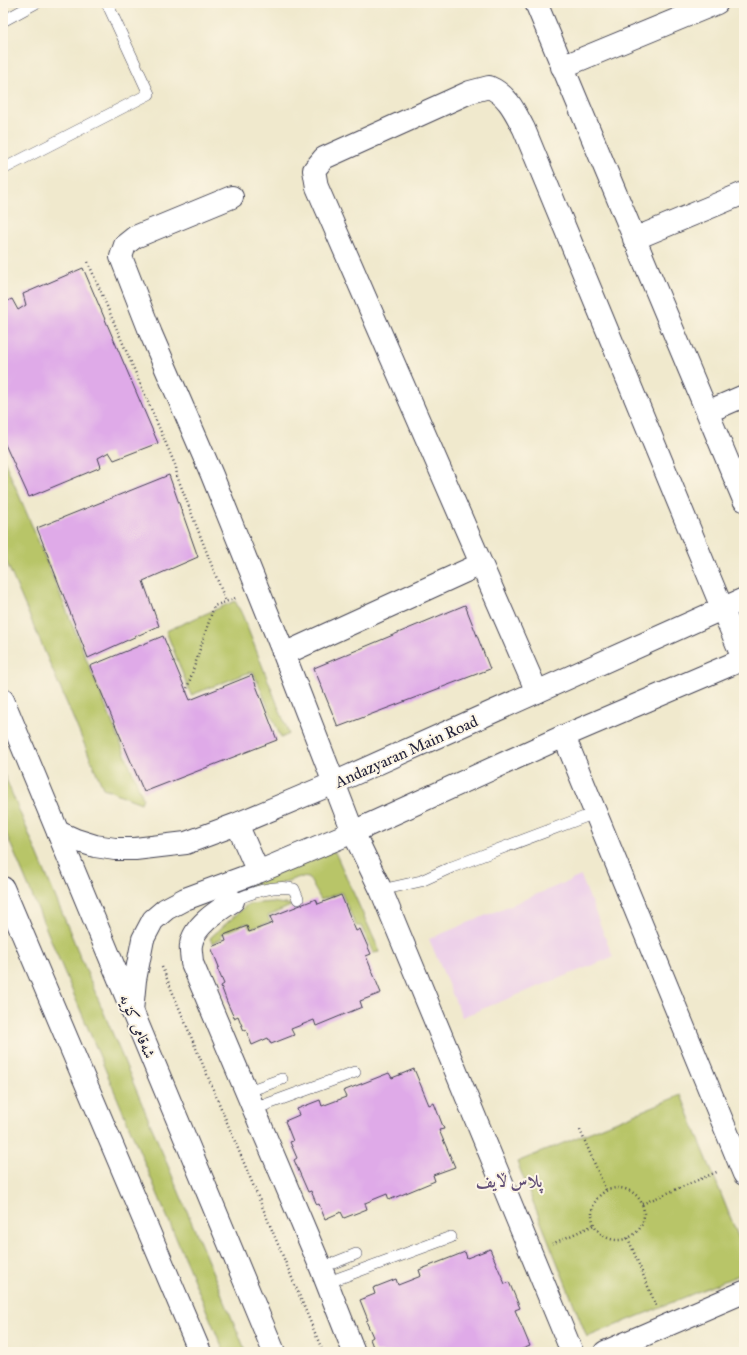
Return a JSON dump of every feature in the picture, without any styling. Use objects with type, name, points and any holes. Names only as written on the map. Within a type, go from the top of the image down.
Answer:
[{"type":"main road","points":[[536,3],[744,500]]},
{"type":"main road","points":[[562,67],[716,3]]},
{"type":"main road","points":[[132,1011],[135,980],[143,939],[153,920],[166,909],[185,899],[229,892],[258,872],[353,832],[564,736],[744,660],[524,129],[513,108],[503,95],[489,88],[470,92],[324,158],[314,170],[317,187],[537,692]]},
{"type":"main road","points":[[634,239],[744,193]]},
{"type":"main road","points":[[232,197],[135,237],[125,244],[121,257],[151,334],[212,475],[284,654],[353,832],[381,890],[572,1352]]},
{"type":"main road","points":[[707,412],[744,396]]},
{"type":"main road","points":[[284,654],[481,564]]},
{"type":"main road","name":"Andazyaran Main Road","points":[[58,832],[95,846],[115,849],[136,849],[186,843],[237,824],[334,783],[744,599]]},
{"type":"main road","name":"شەقامی کۆیە","points":[[3,700],[274,1352]]},
{"type":"main road","points":[[564,736],[744,1174]]},
{"type":"main road","points":[[237,824],[258,872]]},
{"type":"main road","points":[[3,888],[13,921],[200,1352]]},
{"type":"main road","points":[[229,892],[220,909],[206,920],[197,931],[191,944],[192,963],[354,1352]]},
{"type":"main road","points":[[605,1352],[744,1292]]},
{"type":"lane","points":[[3,21],[36,3]]},
{"type":"lane","points":[[3,169],[149,94],[107,3]]},
{"type":"lane","points":[[381,890],[421,881],[452,867],[595,813]]},
{"type":"lane","points":[[229,892],[251,893],[287,887],[294,889],[298,899]]},
{"type":"lane","points":[[250,1101],[355,1072]]},
{"type":"lane","points":[[250,1101],[282,1079]]},
{"type":"lane","points":[[323,1275],[451,1237]]},
{"type":"lane","points":[[323,1275],[356,1254]]},
{"type":"path","points":[[88,262],[176,467],[178,476],[226,602]]},
{"type":"path","points":[[186,692],[214,606],[235,598],[241,599]]},
{"type":"path","points":[[161,964],[323,1352]]},
{"type":"path","points":[[580,1130],[606,1190]]},
{"type":"path","points":[[642,1204],[722,1170]]},
{"type":"path","points":[[623,1188],[631,1191],[638,1197],[642,1204],[644,1212],[640,1228],[635,1234],[628,1238],[620,1240],[605,1237],[598,1232],[594,1225],[592,1209],[595,1201],[606,1190],[623,1188]]},
{"type":"path","points":[[628,1238],[657,1308]]},
{"type":"shaded area","points":[[581,876],[613,957],[462,1017],[429,939]]},
{"type":"green space","points":[[3,458],[143,798],[141,803],[103,788],[3,554]]},
{"type":"green space","points":[[235,601],[242,614],[289,734],[281,738],[253,671],[191,695],[166,631]]},
{"type":"green space","points":[[3,772],[246,1352],[224,1352],[3,826]]},
{"type":"green space","points":[[328,851],[335,852],[380,952],[373,953],[361,926],[356,926],[341,892],[321,900],[309,878],[300,877],[272,886],[246,891],[245,885]]},
{"type":"green space","points":[[271,902],[293,905],[268,916],[270,922],[250,929],[247,923],[221,934],[222,939],[212,943],[210,938],[248,904]]},
{"type":"green space","points":[[681,1095],[744,1251],[744,1273],[587,1337],[517,1162]]},
{"type":"building","points":[[83,268],[158,443],[114,460],[109,452],[98,458],[101,467],[29,497],[3,440],[3,303],[12,299],[18,310],[26,305],[23,294]]},
{"type":"building","points":[[169,475],[198,557],[143,581],[159,626],[88,658],[37,528]]},
{"type":"building","points":[[465,605],[490,669],[338,727],[314,668]]},
{"type":"building","points":[[163,636],[190,700],[252,675],[277,740],[144,792],[90,666]]},
{"type":"building","points":[[341,895],[356,931],[360,929],[371,954],[366,956],[381,993],[360,1001],[362,1007],[316,1026],[314,1020],[291,1029],[294,1035],[271,1044],[268,1038],[252,1045],[238,1016],[234,1018],[227,1002],[221,986],[224,984],[217,968],[219,967],[211,947],[226,941],[224,935],[247,926],[249,932],[273,923],[270,917],[316,899],[318,904]]},
{"type":"building","points":[[414,1069],[429,1105],[434,1103],[444,1129],[439,1130],[455,1167],[433,1175],[435,1181],[389,1200],[387,1194],[365,1203],[367,1209],[344,1218],[341,1212],[325,1219],[319,1204],[317,1205],[311,1191],[308,1192],[294,1160],[297,1158],[290,1142],[293,1141],[285,1121],[299,1115],[297,1109],[320,1100],[322,1106],[346,1097],[343,1091],[389,1073],[392,1078]]},
{"type":"building","points":[[490,1249],[505,1284],[509,1282],[520,1308],[515,1310],[530,1346],[515,1352],[375,1352],[370,1339],[373,1337],[366,1321],[368,1320],[360,1300],[375,1294],[373,1288],[396,1279],[398,1285],[421,1276],[419,1270],[465,1252],[467,1258]]},
{"type":"district","name":"پلاس ڵایف","points":[[509,1181]]}]
